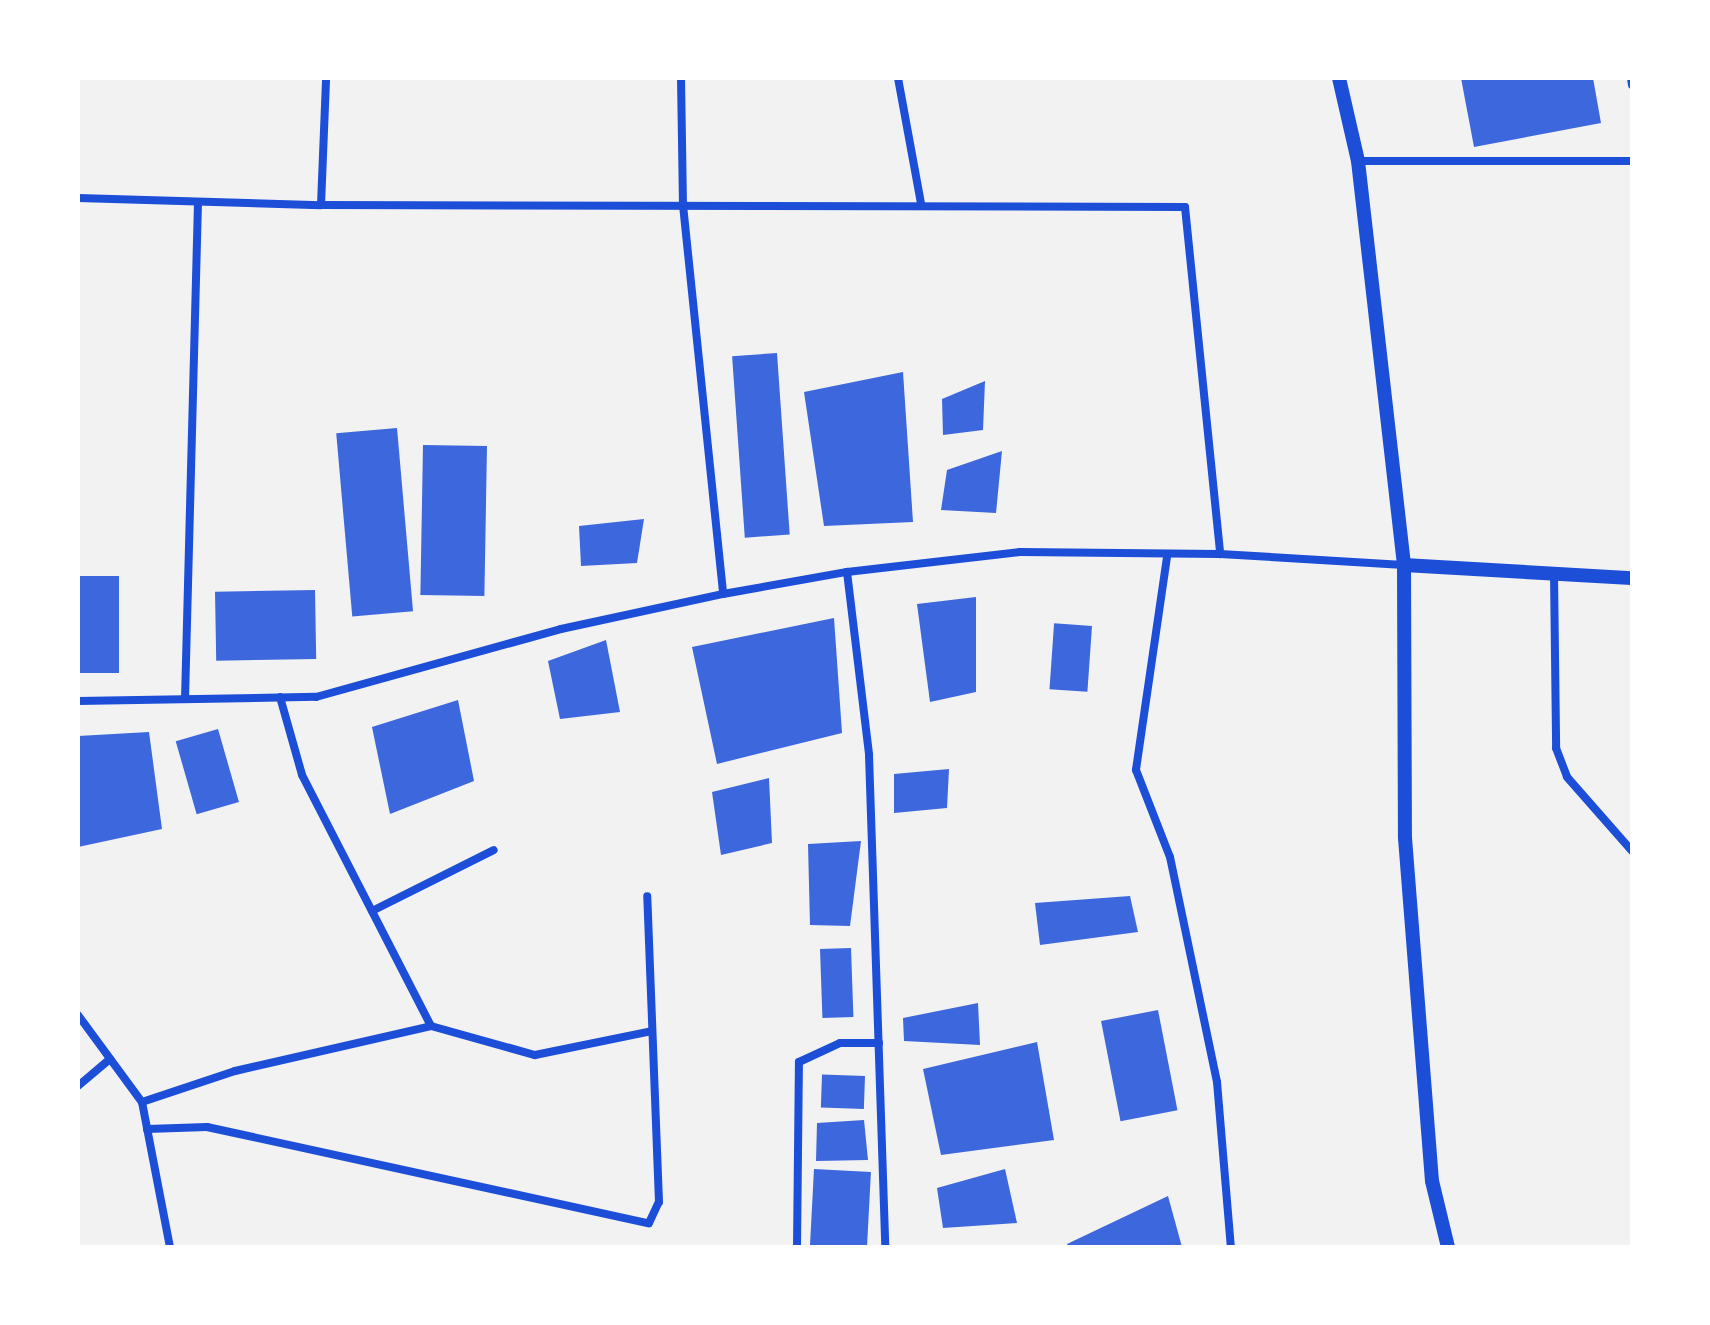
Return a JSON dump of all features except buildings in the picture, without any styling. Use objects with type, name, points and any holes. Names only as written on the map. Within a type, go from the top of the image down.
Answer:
[{"type":"street","points":[[321,205],[326,78]]},
{"type":"street","points":[[681,78],[683,205],[723,594]]},
{"type":"street","points":[[898,78],[921,203]]},
{"type":"street","points":[[1339,78],[1358,161],[1404,565],[1405,838],[1432,1181],[1448,1247]]},
{"type":"street","points":[[1631,78],[1632,85]]},
{"type":"street","points":[[1358,161],[1632,161]]},
{"type":"street","points":[[78,198],[321,205],[921,203],[1185,207],[1220,554]]},
{"type":"street","points":[[185,699],[198,202]]},
{"type":"street","points":[[78,701],[316,697],[561,629],[723,594],[847,572],[1020,552],[1167,557],[1220,554],[1632,578]]},
{"type":"street","points":[[1167,557],[1136,770],[1170,857],[1217,1082],[1231,1247]]},
{"type":"street","points":[[847,572],[869,755],[885,1247]]},
{"type":"street","points":[[1554,573],[1556,748],[1567,777],[1632,851]]},
{"type":"street","points":[[280,697],[302,775],[431,1026]]},
{"type":"street","points":[[372,911],[494,850]]},
{"type":"street","points":[[147,1129],[207,1127],[649,1223],[659,1202],[647,896]]},
{"type":"street","points":[[78,1015],[142,1102],[170,1247]]},
{"type":"street","points":[[142,1102],[235,1071],[431,1026],[535,1055],[652,1031]]},
{"type":"street","points":[[797,1247],[799,1062],[840,1043],[879,1043]]},
{"type":"street","points":[[78,1086],[110,1059]]}]
